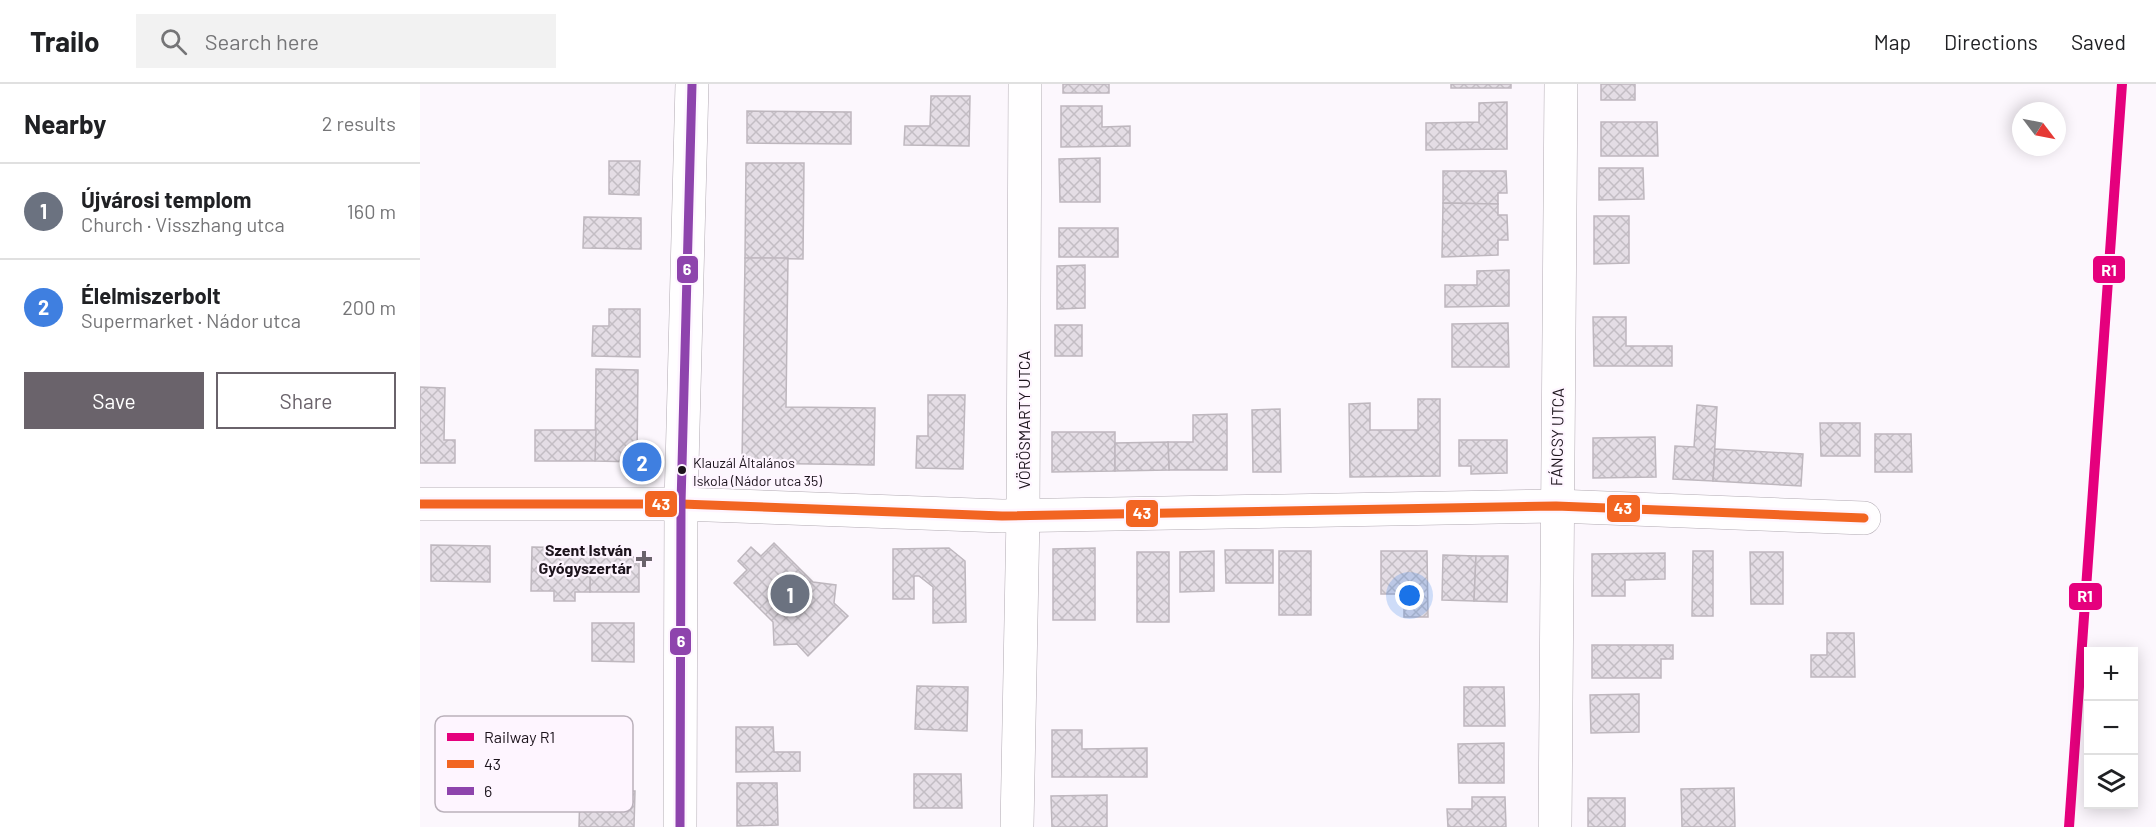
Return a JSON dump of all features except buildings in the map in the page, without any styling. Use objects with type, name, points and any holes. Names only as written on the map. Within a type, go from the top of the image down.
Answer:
[{"type":"street","points":[[680,827],[681,504],[692,84]]},
{"type":"street","name":"VÖRÖSMARTY UTCA","points":[[1017,827],[1023,516],[1025,84]]},
{"type":"street","name":"FÁNCSY UTCA","points":[[1555,827],[1561,84]]},
{"type":"street","points":[[420,504],[681,504],[1023,516],[1556,506],[1864,518]]},
{"type":"rail line","name":"R1","points":[[2069,827],[2122,84]]},
{"type":"transit line","name":"6","points":[[680,827],[681,504],[692,84]]},
{"type":"transit line","name":"43","points":[[420,504],[681,504],[1002,516],[1556,506],[1864,518]]},
{"type":"place","name":"Élelmiszerbolt","points":[[642,462]]},
{"type":"place","name":"Klauzál Általános Iskola (Nádor utca 35)","points":[[682,470]]},
{"type":"place","name":"Szent István Gyógyszertár","points":[[644,559]]},
{"type":"place","name":"Újvárosi templom","points":[[790,594]]}]
